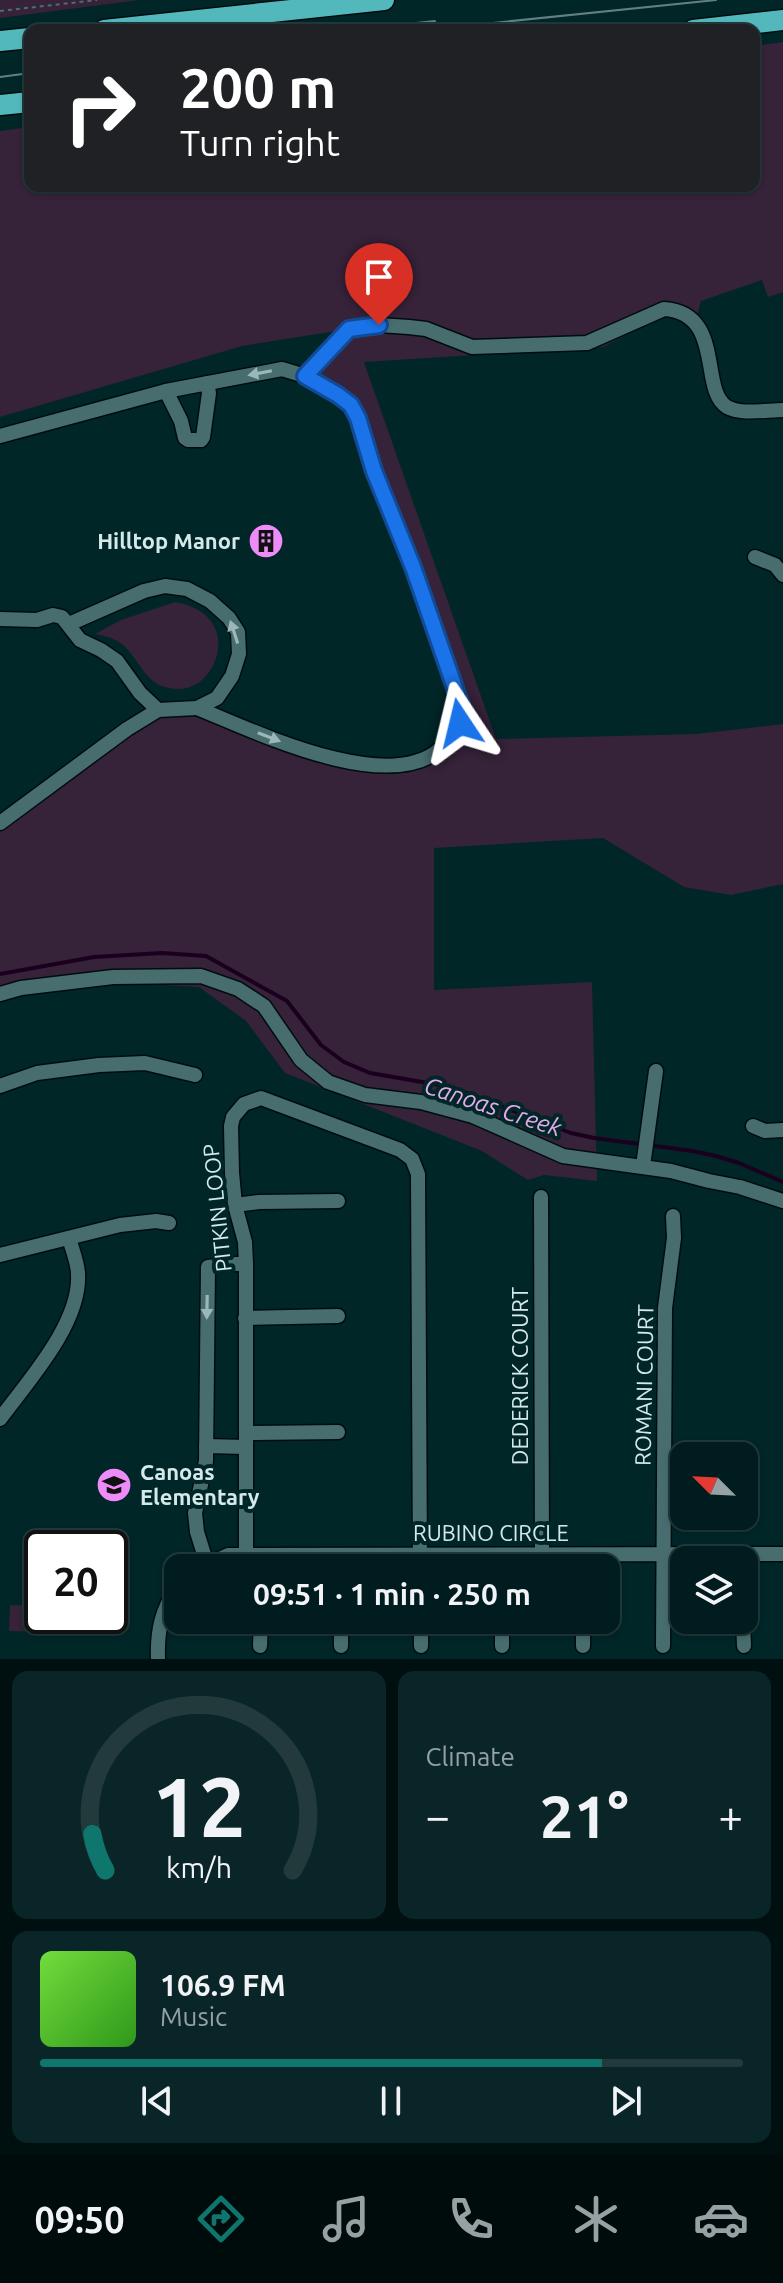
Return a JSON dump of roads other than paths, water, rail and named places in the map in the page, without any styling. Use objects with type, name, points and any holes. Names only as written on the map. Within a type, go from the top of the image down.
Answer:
[{"type":"highway","points":[[160,24],[384,0]]},
{"type":"highway","points":[[747,24],[783,20]]},
{"type":"highway","points":[[0,41],[24,39]]},
{"type":"highway","points":[[0,105],[24,103]]},
{"type":"street","points":[[305,376],[349,329],[379,325],[426,329],[472,347],[587,343],[664,309],[681,311],[692,319],[710,356],[716,395],[726,407],[740,411],[783,410]]},
{"type":"street","points":[[0,436],[166,391],[282,369],[305,376],[351,405],[413,567],[462,708],[460,723],[451,740],[432,756],[406,766],[386,767],[348,762],[275,740],[197,708]]},
{"type":"street","points":[[166,391],[181,421],[185,438],[201,440],[209,393],[207,383]]},
{"type":"street","points":[[755,557],[775,565],[783,575]]},
{"type":"street","points":[[0,823],[127,729],[158,710],[197,708],[217,698],[232,676],[239,654],[238,632],[229,618],[210,601],[187,589],[165,586],[144,591],[69,624]]},
{"type":"street","points":[[0,619],[62,617],[80,640],[117,661],[140,693],[158,710]]},
{"type":"street","points":[[0,994],[21,988],[113,977],[201,976],[238,989],[264,1006],[301,1060],[328,1082],[365,1095],[421,1102],[473,1116],[563,1156],[644,1164],[740,1187],[783,1201]]},
{"type":"street","points":[[0,1086],[37,1073],[99,1065],[145,1063],[195,1075]]},
{"type":"street","points":[[644,1164],[656,1071]]},
{"type":"street","name":"PITKIN LOOP","points":[[246,1554],[246,1264],[245,1242],[235,1205],[231,1126],[238,1110],[252,1099],[269,1099],[400,1150],[412,1159],[418,1174],[420,1554]]},
{"type":"street","points":[[753,1126],[765,1131],[783,1130]]},
{"type":"street","name":"DEDERICK COURT","points":[[541,1197],[542,1554]]},
{"type":"street","points":[[235,1205],[338,1201]]},
{"type":"street","name":"ROMANI COURT","points":[[663,1646],[665,1308],[674,1238],[673,1216]]},
{"type":"street","points":[[0,1255],[120,1225],[153,1221],[169,1223]]},
{"type":"street","points":[[0,1419],[50,1351],[72,1313],[78,1274],[69,1238]]},
{"type":"street","points":[[202,1554],[195,1513],[206,1446],[208,1267],[246,1264]]},
{"type":"street","points":[[245,1318],[338,1316]]},
{"type":"street","points":[[206,1446],[338,1432]]},
{"type":"street","name":"RUBINO CIRCLE","points":[[620,1558],[670,1554]]},
{"type":"street","name":"RUBINO CIRCLE","points":[[758,1556],[783,1554]]},
{"type":"street","points":[[158,1659],[164,1613]]},
{"type":"street","points":[[260,1634],[260,1646]]},
{"type":"street","points":[[341,1634],[341,1646]]},
{"type":"street","points":[[421,1634],[421,1646]]},
{"type":"street","points":[[502,1634],[502,1646]]},
{"type":"street","points":[[583,1634],[583,1646]]},
{"type":"street","points":[[744,1634],[744,1646]]},
{"type":"waterway","name":"Canoas Creek","points":[[0,974],[94,957],[162,953],[206,956],[287,1001],[321,1045],[344,1062],[370,1073],[451,1087],[571,1133],[716,1156],[783,1182]]},
{"type":"tram line","points":[[482,24],[716,0]]},
{"type":"tram line","points":[[407,24],[435,21]]},
{"type":"tram line","points":[[0,77],[24,74]]},
{"type":"place","name":"Hilltop Manor","points":[[266,541]]},
{"type":"place","name":"Canoas Elementary","points":[[114,1485]]}]
